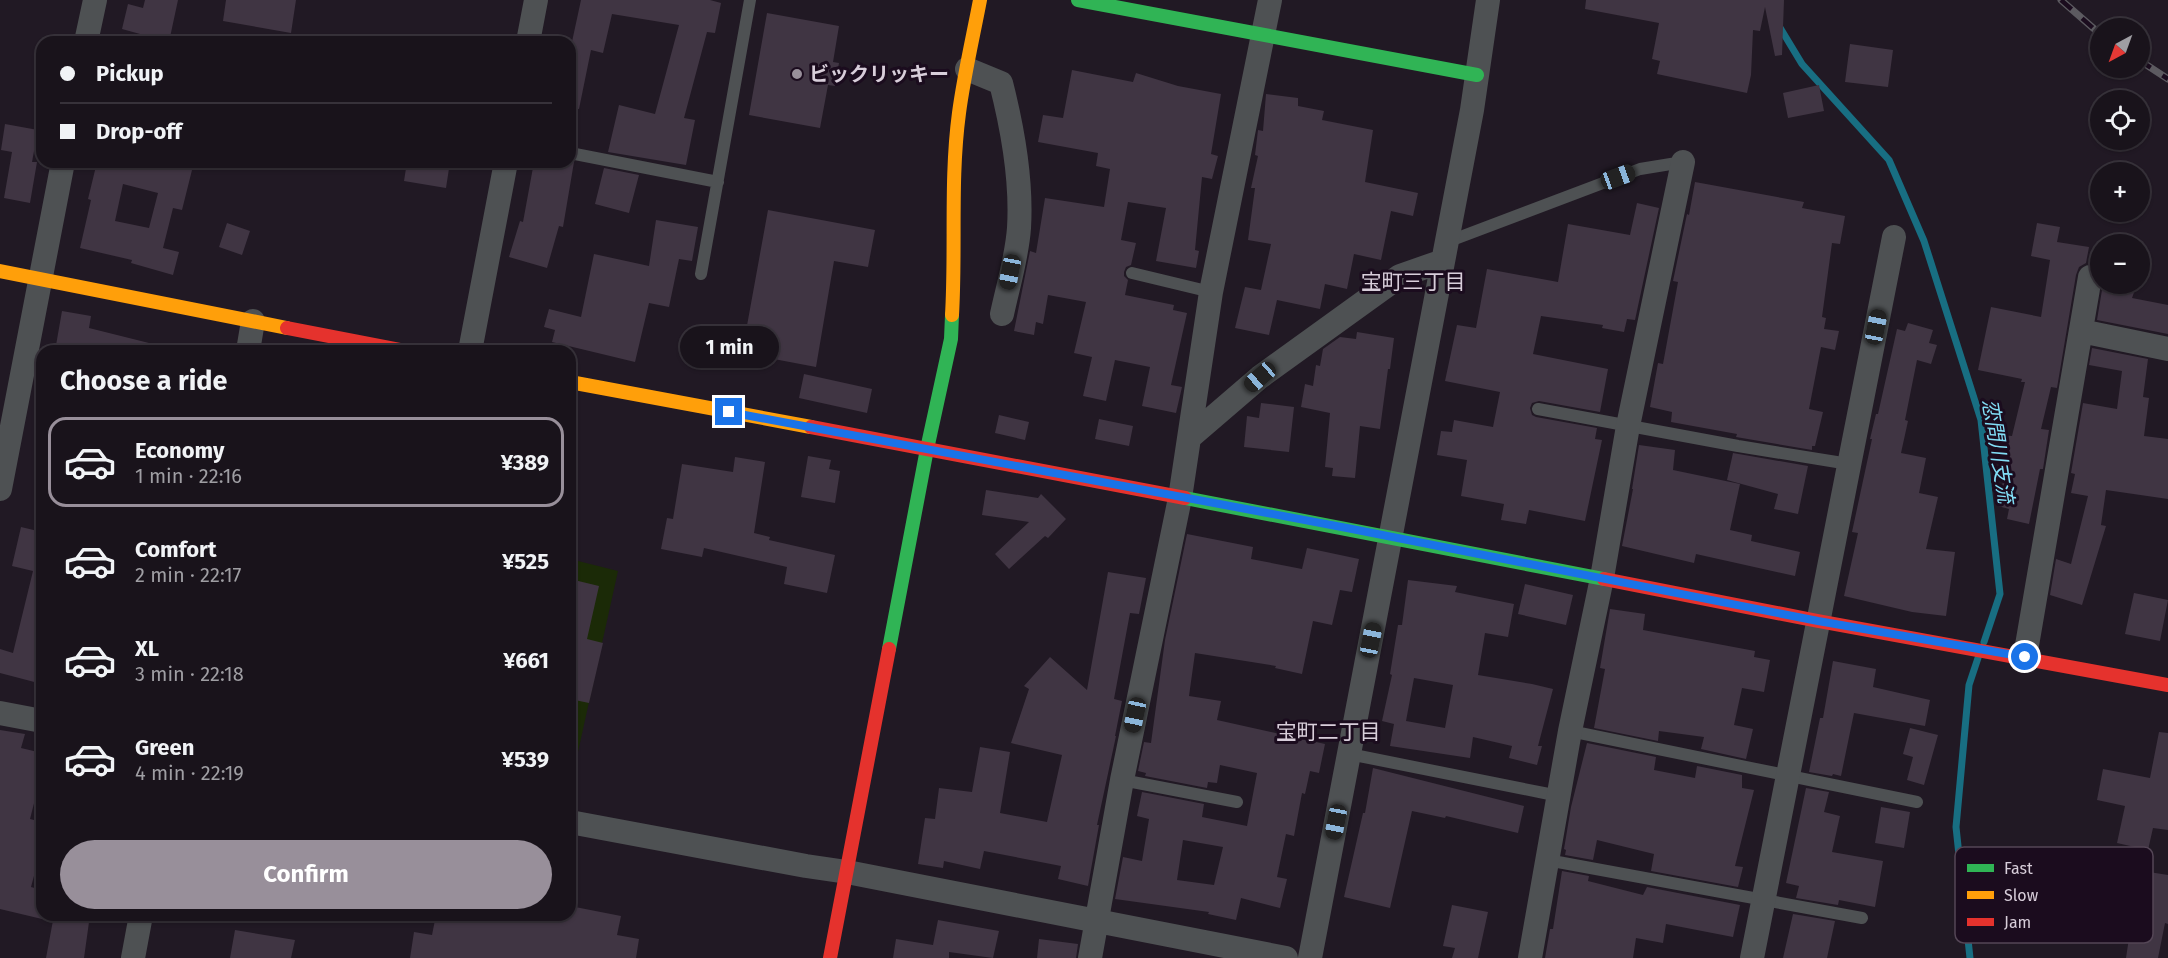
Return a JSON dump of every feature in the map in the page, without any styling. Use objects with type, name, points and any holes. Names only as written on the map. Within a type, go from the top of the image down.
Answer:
[{"type":"street","points":[[87,36],[95,0]]},
{"type":"street","points":[[529,36],[536,0]]},
{"type":"street","points":[[830,958],[927,449],[951,339],[955,262],[955,168],[959,113],[980,0]]},
{"type":"street","points":[[1078,0],[1477,75]]},
{"type":"street","points":[[1090,958],[1122,780],[1180,498],[1211,292],[1270,0]]},
{"type":"street","points":[[1310,958],[1445,252],[1488,0]]},
{"type":"street","points":[[967,69],[1001,83],[1010,118],[1019,183],[1018,230],[1002,314]]},
{"type":"street","points":[[1530,958],[1570,731],[1602,578],[1628,426],[1683,162]]},
{"type":"street","points":[[0,489],[62,168]]},
{"type":"street","points":[[471,345],[505,168]]},
{"type":"street","points":[[1752,958],[1894,237]]},
{"type":"street","points":[[1189,438],[1260,377],[1400,276],[1445,252]]},
{"type":"street","points":[[0,271],[375,345]]},
{"type":"street","points":[[2025,657],[2090,277]]},
{"type":"street","points":[[249,345],[253,321]]},
{"type":"street","points":[[2081,331],[2168,349]]},
{"type":"street","points":[[576,383],[1818,621],[2025,657],[2168,685]]},
{"type":"street","points":[[0,713],[36,720]]},
{"type":"street","points":[[576,823],[848,872],[1286,958]]},
{"type":"street","points":[[133,958],[140,921]]},
{"type":"lane","points":[[700,274],[750,0]]},
{"type":"lane","points":[[576,154],[718,182]]},
{"type":"lane","points":[[1445,252],[1640,170],[1683,162]]},
{"type":"lane","points":[[1132,273],[1211,292]]},
{"type":"lane","points":[[1538,409],[1849,464]]},
{"type":"lane","points":[[1570,731],[1917,802]]},
{"type":"lane","points":[[1349,754],[1558,796]]},
{"type":"lane","points":[[1122,780],[1237,802]]},
{"type":"lane","points":[[1547,860],[1862,918]]},
{"type":"green space","points":[[576,560],[618,571],[576,761]]},
{"type":"building","points":[[145,0],[178,0],[170,36],[147,36],[122,29],[128,4],[143,8]]},
{"type":"building","points":[[226,0],[296,0],[291,33],[223,21]]},
{"type":"building","points":[[581,0],[710,0],[721,3],[715,33],[707,32],[684,118],[695,120],[686,165],[608,152],[619,105],[655,114],[679,25],[612,14],[603,53],[591,50],[579,109],[576,109],[576,36],[573,36]]},
{"type":"building","points":[[1586,0],[1784,0],[1782,55],[1775,56],[1765,7],[1760,31],[1753,30],[1751,75],[1747,93],[1657,74],[1660,61],[1652,59],[1659,23],[1585,9]]},
{"type":"building","name":"ビックリッキー","points":[[767,13],[839,26],[833,62],[839,63],[835,86],[828,85],[820,128],[749,115]]},
{"type":"building","points":[[1850,44],[1893,50],[1888,87],[1845,82]]},
{"type":"building","points":[[1072,70],[1133,82],[1136,73],[1178,86],[1221,94],[1211,154],[1218,156],[1212,179],[1202,177],[1195,250],[1199,251],[1196,268],[1156,261],[1166,208],[1128,202],[1121,240],[1136,243],[1131,265],[1126,267],[1124,272],[1128,280],[1125,295],[1174,305],[1173,310],[1187,313],[1171,385],[1182,387],[1176,413],[1142,406],[1150,367],[1115,360],[1106,401],[1083,396],[1092,357],[1074,353],[1086,302],[1048,295],[1043,324],[1036,322],[1034,335],[1014,331],[1030,251],[1036,253],[1045,198],[1104,207],[1110,169],[1096,166],[1098,153],[1038,142],[1043,115],[1063,118]]},
{"type":"building","points":[[1819,85],[1824,111],[1788,118],[1783,93]]},
{"type":"building","points":[[1266,94],[1298,98],[1298,106],[1324,111],[1322,120],[1373,130],[1365,182],[1418,193],[1413,216],[1391,211],[1381,260],[1354,254],[1347,289],[1325,284],[1320,309],[1277,300],[1269,335],[1235,328],[1245,287],[1261,290],[1271,244],[1248,240],[1255,188],[1251,188],[1258,156],[1255,155],[1258,130],[1263,131]]},
{"type":"building","points":[[5,124],[36,130],[32,162],[36,162],[36,168],[30,203],[4,198],[12,152],[1,150]]},
{"type":"building","points":[[96,168],[192,168],[182,210],[173,208],[163,248],[179,252],[173,275],[131,263],[132,260],[80,248],[91,200],[88,199]],"holes":[[[123,184],[158,193],[149,228],[115,221]]]},
{"type":"building","points":[[406,168],[449,168],[446,188],[404,181]]},
{"type":"building","points":[[533,168],[573,168],[563,227],[559,226],[547,268],[509,257],[520,221],[523,222]]},
{"type":"building","points":[[604,168],[639,175],[629,213],[595,204]]},
{"type":"building","points":[[1695,182],[1804,202],[1802,208],[1845,216],[1840,244],[1832,243],[1822,317],[1826,318],[1824,329],[1839,331],[1835,350],[1821,347],[1809,409],[1823,412],[1812,450],[1736,437],[1737,434],[1671,422],[1672,412],[1650,407],[1658,363],[1663,364],[1678,282],[1673,281]]},
{"type":"building","points":[[1637,203],[1659,208],[1635,320],[1627,319],[1624,332],[1602,328],[1603,325],[1541,316],[1533,354],[1608,369],[1600,412],[1539,401],[1532,403],[1530,408],[1532,415],[1536,417],[1597,428],[1595,439],[1602,440],[1585,521],[1529,510],[1526,524],[1501,520],[1504,504],[1461,496],[1467,460],[1437,455],[1441,431],[1452,432],[1454,420],[1493,427],[1500,392],[1445,381],[1457,325],[1476,328],[1487,269],[1558,282],[1568,224],[1630,235]]},
{"type":"building","points":[[768,210],[875,230],[868,267],[834,261],[816,367],[742,353]]},
{"type":"building","points":[[656,220],[698,227],[692,261],[679,259],[669,307],[649,303],[635,362],[576,348],[576,345],[552,342],[555,330],[544,327],[549,309],[581,317],[594,254],[649,266]]},
{"type":"building","points":[[227,223],[250,231],[242,255],[219,247]]},
{"type":"building","points":[[2037,223],[2060,227],[2057,242],[2089,247],[2086,263],[2079,267],[2076,275],[2057,388],[2051,387],[2041,429],[2049,430],[2043,469],[2040,469],[2029,524],[2007,519],[2009,509],[1998,506],[2008,456],[1996,454],[1999,435],[2012,436],[2025,382],[2021,382],[2022,379],[1978,370],[1991,307],[2041,317],[2050,260],[2031,256]]},
{"type":"building","points":[[2101,294],[2133,294],[2132,298],[2168,305],[2168,334],[2097,320]]},
{"type":"building","points":[[62,311],[91,316],[89,328],[153,344],[153,345],[56,345]]},
{"type":"building","points":[[1908,323],[1933,330],[1929,343],[1937,345],[1931,364],[1917,360],[1901,453],[1926,458],[1919,493],[1938,497],[1926,549],[1955,552],[1946,616],[1912,612],[1844,596],[1858,533],[1852,532],[1872,439],[1870,439],[1876,414],[1878,414],[1897,329],[1905,331]]},
{"type":"building","points":[[1357,332],[1394,338],[1380,429],[1360,426],[1355,478],[1332,476],[1333,468],[1325,467],[1330,413],[1301,407],[1305,384],[1313,386],[1316,365],[1320,366],[1323,349],[1340,337],[1356,339]]},
{"type":"building","points":[[2092,348],[2148,359],[2143,397],[2149,398],[2144,436],[2168,439],[2168,499],[2106,490],[2101,525],[2106,526],[2082,605],[2050,595],[2056,559],[2071,564],[2088,496],[2071,493],[2075,474],[2071,473],[2083,403],[2117,409],[2122,371],[2089,365]]},
{"type":"building","points":[[804,374],[872,389],[867,413],[799,398]]},
{"type":"building","points":[[1261,403],[1294,407],[1289,452],[1244,447],[1247,416],[1259,418]]},
{"type":"building","points":[[999,415],[1029,422],[1025,440],[995,433]]},
{"type":"building","points":[[1099,419],[1133,426],[1129,446],[1095,439]]},
{"type":"building","points":[[1639,445],[1675,450],[1673,470],[1740,484],[1730,530],[1752,535],[1751,541],[1800,552],[1795,576],[1696,554],[1694,563],[1622,546]]},
{"type":"building","points":[[1733,453],[1808,466],[1798,514],[1774,509],[1778,494],[1727,480]]},
{"type":"building","points":[[808,456],[831,460],[829,469],[840,471],[835,503],[801,497]]},
{"type":"building","points":[[735,457],[765,462],[754,533],[770,537],[769,540],[835,555],[827,593],[784,584],[787,567],[704,548],[702,557],[661,549],[667,518],[673,519],[682,464],[733,472]]},
{"type":"building","points":[[986,490],[1038,498],[1041,494],[1066,519],[1048,538],[1045,536],[1009,569],[995,554],[1029,522],[982,515]]},
{"type":"building","points":[[21,527],[36,531],[36,682],[0,673],[0,649],[13,653],[33,571],[12,566]]},
{"type":"building","points":[[1187,534],[1253,547],[1251,559],[1302,569],[1307,548],[1359,559],[1352,592],[1340,590],[1332,625],[1313,621],[1302,674],[1275,668],[1276,666],[1195,653],[1189,696],[1221,701],[1217,720],[1325,744],[1319,773],[1310,771],[1305,794],[1302,793],[1294,836],[1286,834],[1277,877],[1287,879],[1280,908],[1241,898],[1236,920],[1208,914],[1209,912],[1115,899],[1123,857],[1142,861],[1149,819],[1137,816],[1142,792],[1204,804],[1202,817],[1247,826],[1257,773],[1220,765],[1217,783],[1208,782],[1207,788],[1145,776],[1146,773],[1138,771],[1144,742],[1151,743],[1165,640]],"holes":[[[1183,840],[1223,847],[1214,885],[1177,880]]]},
{"type":"building","points":[[1108,572],[1146,578],[1139,614],[1130,613],[1114,699],[1122,701],[1097,825],[1099,825],[1088,886],[1058,879],[1061,866],[984,851],[980,869],[944,861],[943,868],[918,864],[925,818],[935,819],[939,788],[972,792],[980,747],[1010,752],[1000,813],[1047,822],[1062,755],[1011,743],[1029,689],[1024,686],[1050,657],[1087,690]]},
{"type":"building","points":[[576,580],[599,586],[587,639],[603,643],[589,703],[576,700]]},
{"type":"building","points":[[1408,580],[1457,586],[1455,592],[1514,604],[1508,637],[1485,633],[1478,675],[1553,689],[1538,746],[1542,746],[1537,765],[1509,758],[1512,746],[1473,737],[1470,758],[1390,746],[1394,724],[1382,721],[1392,675],[1390,674],[1398,625],[1402,625]],"holes":[[[1414,678],[1453,685],[1445,728],[1406,721]]]},
{"type":"building","points":[[1525,584],[1573,595],[1566,625],[1518,614]]},
{"type":"building","points":[[2134,593],[2168,600],[2160,641],[2125,634]]},
{"type":"building","points":[[1610,609],[1645,614],[1643,630],[1755,651],[1754,657],[1770,660],[1764,692],[1742,688],[1734,725],[1753,729],[1746,759],[1701,749],[1704,737],[1659,731],[1658,741],[1594,728],[1605,669],[1600,668]]},
{"type":"building","points":[[1833,661],[1876,669],[1873,687],[1930,700],[1925,726],[1854,713],[1841,776],[1809,772],[1820,718],[1823,718]]},
{"type":"building","points":[[1910,728],[1938,735],[1924,785],[1907,780],[1913,757],[1903,754]]},
{"type":"building","points":[[0,730],[25,734],[21,748],[36,752],[36,796],[30,819],[36,820],[36,868],[31,887],[36,888],[36,918],[0,909]]},
{"type":"building","points":[[2159,732],[2168,733],[2168,830],[2153,828],[2149,847],[2117,843],[2125,806],[2097,800],[2103,769],[2150,778]]},
{"type":"building","points":[[1587,743],[1656,757],[1654,770],[1695,778],[1697,766],[1742,775],[1742,788],[1754,790],[1735,866],[1743,867],[1738,887],[1651,871],[1654,854],[1597,840],[1593,860],[1565,855],[1571,807]]},
{"type":"building","points":[[1373,768],[1524,806],[1518,833],[1446,816],[1445,818],[1412,811],[1390,908],[1344,897],[1363,813],[1365,813]]},
{"type":"building","points":[[1806,788],[1829,792],[1824,812],[1840,816],[1832,852],[1883,861],[1875,907],[1839,900],[1838,905],[1796,898],[1799,886],[1786,883]]},
{"type":"building","points":[[1881,807],[1910,812],[1904,848],[1875,843]]},
{"type":"building","points":[[1562,871],[1589,876],[1588,881],[1643,895],[1647,887],[1740,905],[1733,937],[1666,924],[1663,943],[1636,938],[1633,958],[1545,958],[1550,929],[1553,929]]},
{"type":"building","points":[[2153,873],[2168,875],[2168,924],[2165,923],[2158,958],[2126,958],[2128,943],[2153,943]]},
{"type":"building","points":[[1452,905],[1488,912],[1478,958],[1452,958],[1455,948],[1443,946]]},
{"type":"building","points":[[576,907],[621,916],[617,935],[639,939],[636,958],[410,958],[414,932],[432,935],[435,921],[576,921]]},
{"type":"building","points":[[1793,914],[1835,921],[1827,958],[1783,958]]},
{"type":"building","points":[[938,920],[999,931],[993,958],[949,952],[949,958],[893,958],[896,939],[933,945]]},
{"type":"building","points":[[53,921],[89,921],[84,958],[46,958]]},
{"type":"building","points":[[235,930],[295,940],[291,958],[230,958]]},
{"type":"building","points":[[1039,939],[1078,944],[1076,958],[1037,958]]},
{"type":"waterway","name":"恋問川支流","points":[[1779,26],[1802,64],[1889,160],[1924,241],[1981,420],[2000,594],[1984,642]]},
{"type":"waterway","name":"恋問川支流","points":[[1958,847],[1956,827],[1969,685],[1978,658]]},
{"type":"waterway","name":"恋問川支流","points":[[1968,943],[1970,958]]},
{"type":"railway","points":[[2061,0],[2090,25]]},
{"type":"railway","points":[[2150,67],[2168,79]]},
{"type":"traffic: fast","points":[[1078,0],[1477,75]]},
{"type":"traffic: fast","points":[[889,649],[927,449],[951,339],[952,315]]},
{"type":"traffic: fast","points":[[1185,498],[1604,579]]},
{"type":"traffic: slow","points":[[952,315],[956,138],[963,85],[980,0]]},
{"type":"traffic: slow","points":[[0,271],[287,328]]},
{"type":"traffic: slow","points":[[576,383],[811,427]]},
{"type":"traffic: jam","points":[[287,328],[375,345]]},
{"type":"traffic: jam","points":[[811,427],[1185,498]]},
{"type":"traffic: jam","points":[[1604,579],[2168,685]]},
{"type":"traffic: jam","points":[[830,958],[889,649]]},
{"type":"place","name":"ビックリッキー","points":[[797,74]]},
{"type":"district","name":"宝町三丁目","points":[[1413,282]]},
{"type":"district","name":"宝町二丁目","points":[[1328,732]]},
{"type":"route","points":[[729,412],[1347,528],[1818,621],[2025,657]]}]
